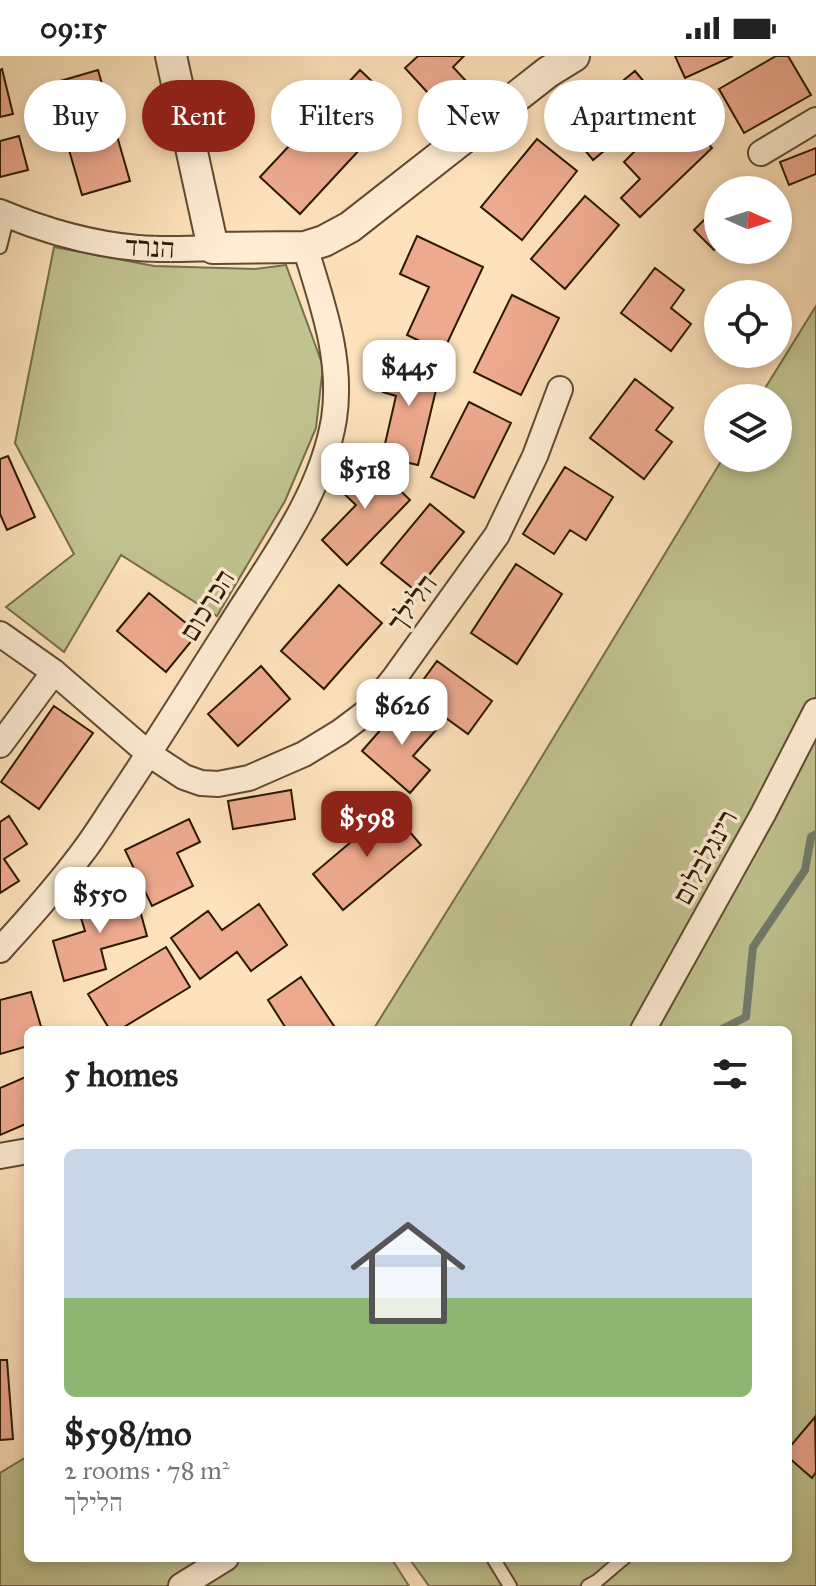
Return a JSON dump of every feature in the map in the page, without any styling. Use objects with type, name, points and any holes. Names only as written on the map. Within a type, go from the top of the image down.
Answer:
[{"type":"street","points":[[171,56],[213,248]]},
{"type":"street","points":[[305,247],[350,227],[548,72],[574,56]]},
{"type":"street","points":[[761,153],[816,120]]},
{"type":"street","name":"הנרד","points":[[4,213],[43,228],[111,244],[171,250],[305,247]]},
{"type":"street","name":"הכרכום","points":[[0,950],[45,901],[84,851],[149,754],[304,508],[324,463],[337,394],[335,359],[305,247]]},
{"type":"street","name":"הלילך","points":[[0,634],[54,672],[149,754],[184,777],[201,783],[218,784],[249,778],[304,754],[368,711],[497,535],[535,456],[560,389]]},
{"type":"street","points":[[0,745],[54,672]]},
{"type":"street","name":"רינגלבלום","points":[[645,1026],[763,814],[816,711]]},
{"type":"street","points":[[0,1156],[24,1152]]},
{"type":"street","points":[[181,1586],[220,1562]]},
{"type":"lane","points":[[0,247],[4,213]]},
{"type":"lane","points":[[495,1562],[510,1586]]},
{"type":"lane","points":[[588,1586],[619,1562]]},
{"type":"green space","points":[[54,247],[154,266],[255,269],[286,265],[323,366],[316,428],[285,501],[217,616],[121,555],[64,652],[6,607],[74,554],[15,443]]},
{"type":"green space","points":[[816,306],[816,1586],[429,1586],[412,1562],[792,1562],[792,1026],[375,1026],[715,472],[792,472],[792,384],[768,384],[778,368],[792,368],[792,345]]},
{"type":"green space","points":[[24,1458],[24,1562],[394,1562],[409,1586],[0,1586],[0,1473]]},
{"type":"building","points":[[418,56],[464,56],[453,67],[465,80],[418,82],[405,68]]},
{"type":"building","points":[[675,56],[733,56],[685,78]]},
{"type":"building","points":[[776,56],[788,56],[811,95],[744,133],[725,100],[725,86]]},
{"type":"building","points":[[0,70],[13,114],[0,117]]},
{"type":"building","points":[[98,70],[101,80],[64,80]]},
{"type":"building","points":[[360,70],[371,80],[351,80]]},
{"type":"building","points":[[635,71],[643,80],[624,80]]},
{"type":"building","points":[[19,136],[28,170],[0,177],[0,141]]},
{"type":"building","points":[[537,139],[544,145],[544,152],[553,152],[577,171],[522,240],[481,207]]},
{"type":"building","points":[[816,148],[816,174],[792,184],[792,176],[785,176],[780,162]]},
{"type":"building","points":[[70,152],[122,152],[130,181],[82,195]]},
{"type":"building","points":[[283,152],[357,152],[300,214],[260,177]]},
{"type":"building","points":[[586,152],[603,152],[593,160]]},
{"type":"building","points":[[634,152],[708,152],[640,217],[621,198],[640,179],[624,162]]},
{"type":"building","points":[[585,196],[619,225],[565,289],[531,259]]},
{"type":"building","points":[[704,220],[704,240],[694,230]]},
{"type":"building","points":[[417,236],[483,267],[443,352],[407,335],[429,287],[400,274]]},
{"type":"building","points":[[655,268],[684,290],[671,308],[691,324],[671,351],[621,313]]},
{"type":"building","points":[[512,295],[559,318],[521,395],[474,372]]},
{"type":"building","points":[[391,357],[441,369],[418,465],[382,457],[396,396],[383,392]]},
{"type":"building","points":[[635,379],[673,408],[656,430],[672,442],[644,479],[590,438]]},
{"type":"building","points":[[469,402],[511,423],[474,498],[431,477]]},
{"type":"building","points":[[8,456],[35,517],[7,530],[0,514],[0,459]]},
{"type":"building","points":[[368,459],[410,500],[347,565],[322,540],[356,505],[339,489]]},
{"type":"building","points":[[565,467],[613,497],[586,540],[570,530],[554,554],[523,534]]},
{"type":"building","points":[[430,504],[464,532],[416,591],[381,563]]},
{"type":"building","points":[[516,564],[562,594],[517,664],[471,633]]},
{"type":"building","points":[[339,585],[382,623],[324,689],[281,651]]},
{"type":"building","points":[[149,593],[198,633],[166,672],[117,631]]},
{"type":"building","points":[[437,661],[492,701],[468,734],[413,694]]},
{"type":"building","points":[[261,666],[290,699],[238,746],[208,714]]},
{"type":"building","points":[[405,702],[436,730],[413,756],[430,770],[410,793],[362,751]]},
{"type":"building","points":[[54,706],[93,733],[39,809],[1,782]]},
{"type":"building","points":[[291,790],[295,819],[233,829],[228,801]]},
{"type":"building","points":[[390,809],[421,845],[343,910],[313,874]]},
{"type":"building","points":[[9,816],[27,844],[4,859],[19,881],[0,893],[0,822]]},
{"type":"building","points":[[189,819],[200,842],[177,853],[193,886],[152,906],[125,850]]},
{"type":"building","points":[[135,892],[147,936],[101,949],[106,969],[64,981],[53,941],[85,931],[78,908]]},
{"type":"building","points":[[259,904],[287,945],[251,971],[237,952],[200,979],[171,938],[208,911],[222,930]]},
{"type":"building","points":[[166,947],[190,987],[126,1026],[108,1026],[88,994]]},
{"type":"building","points":[[301,977],[334,1026],[284,1026],[268,1000]]},
{"type":"building","points":[[31,992],[41,1026],[24,1026],[24,1047],[0,1054],[0,1000]]},
{"type":"building","points":[[24,1078],[24,1125],[0,1135],[0,1088]]},
{"type":"building","points":[[0,1360],[7,1360],[13,1439],[0,1440]]},
{"type":"building","points":[[815,1417],[816,1472],[812,1478],[792,1460],[792,1444]]},
{"type":"waterway","points":[[728,1026],[746,1017],[753,947],[805,870],[811,837],[816,834]]}]
